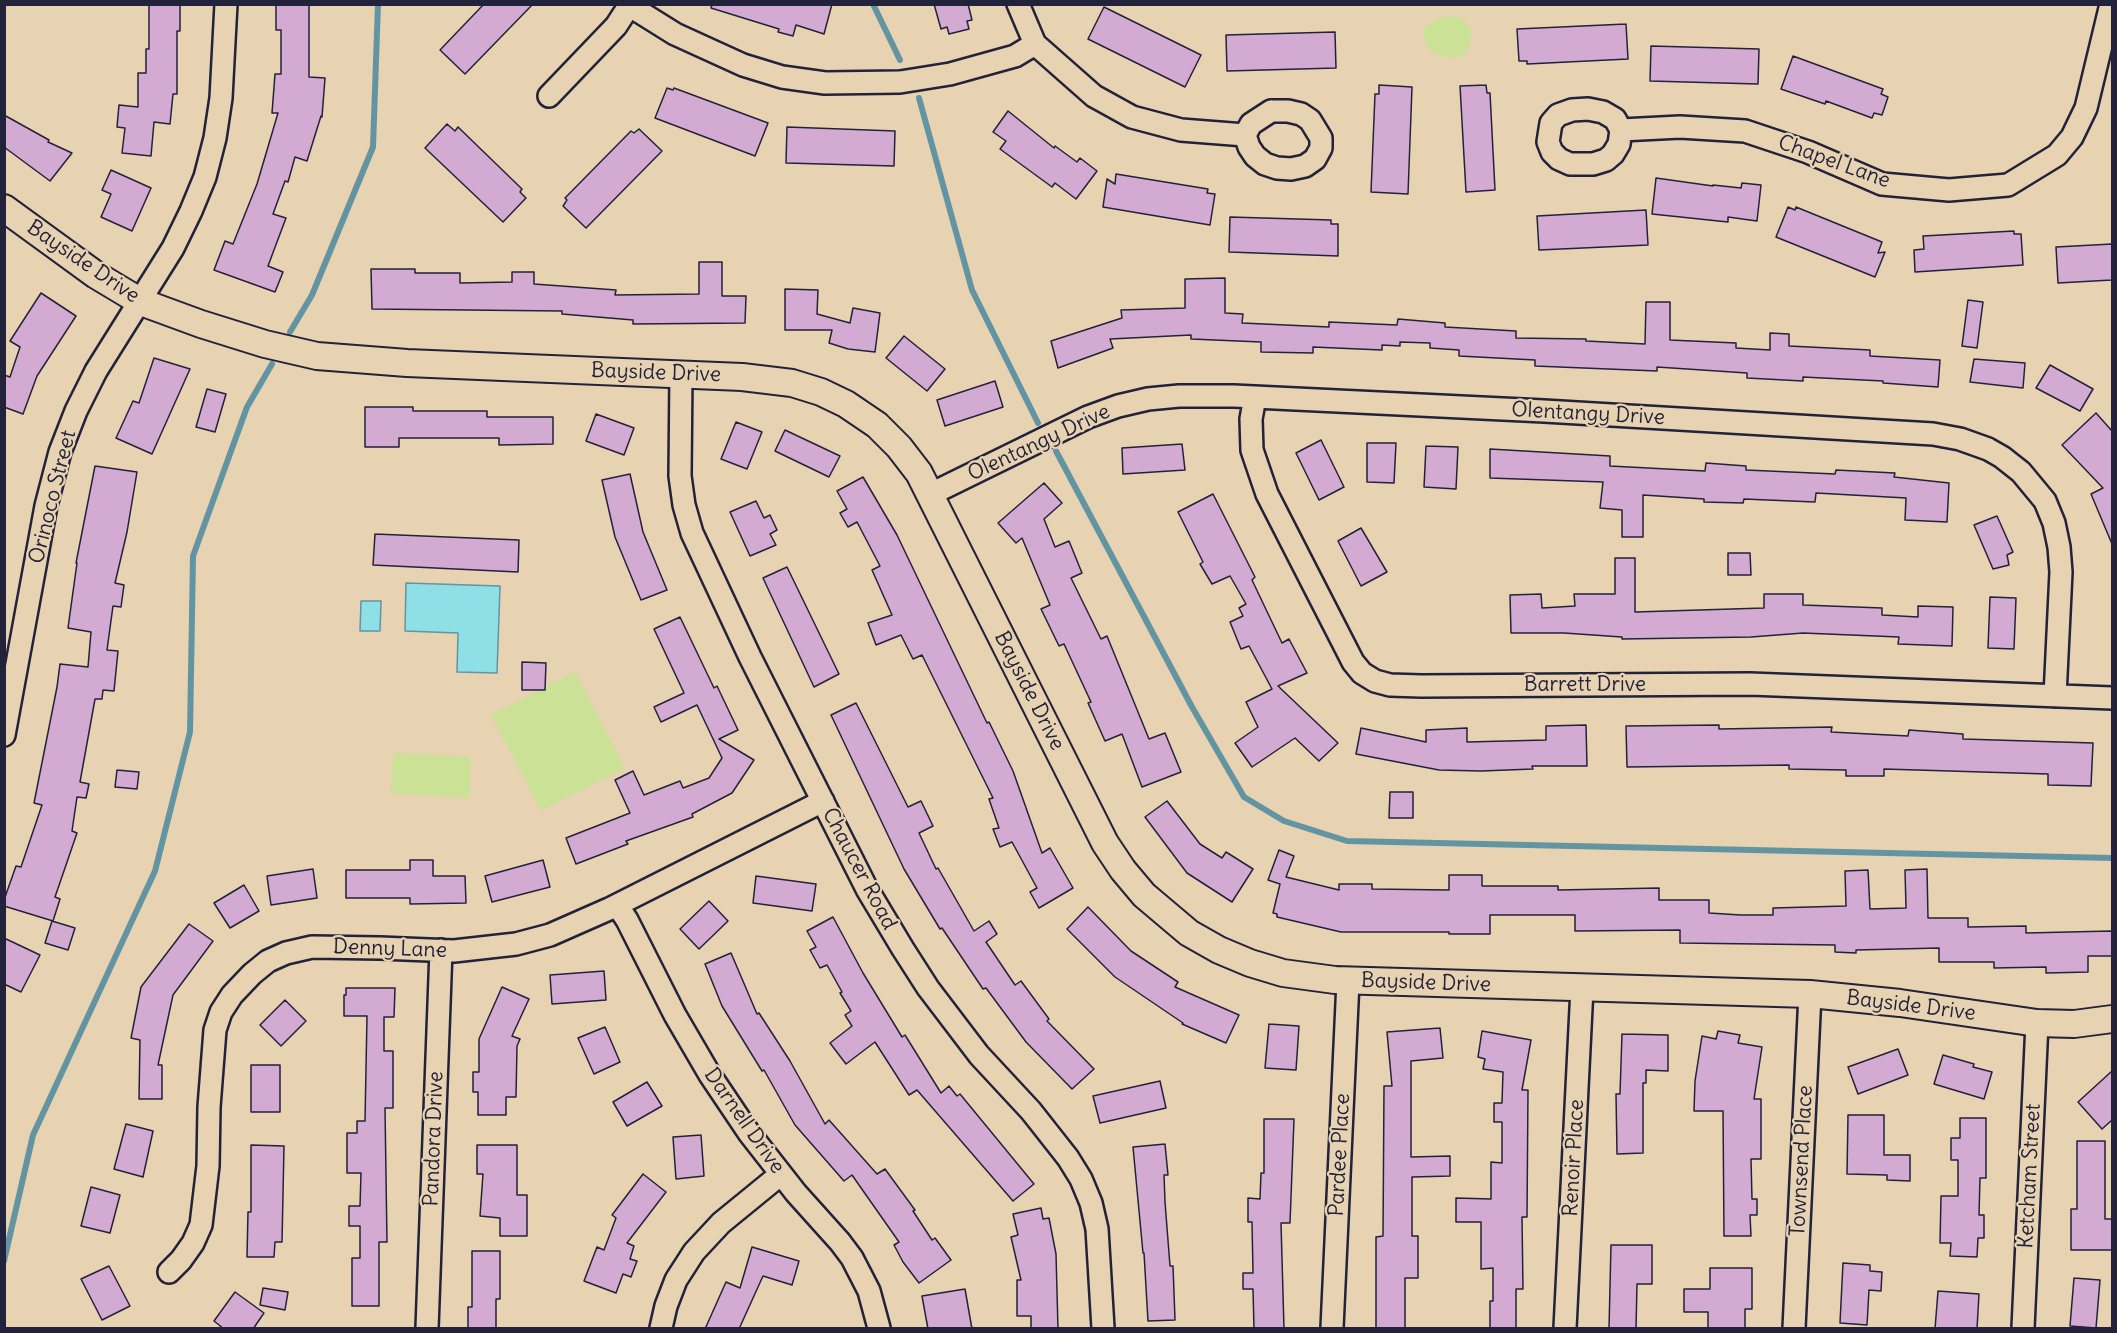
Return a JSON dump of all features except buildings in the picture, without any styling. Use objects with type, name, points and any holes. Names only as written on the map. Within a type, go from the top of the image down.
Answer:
[{"type":"street","name":"Orinoco Street","points":[[4,735],[8,689],[46,506],[60,452],[76,411],[96,371],[173,248],[205,177],[215,138],[221,98],[226,4]]},
{"type":"street","points":[[1018,4],[1035,44],[1094,96],[1132,117],[1180,130],[1245,135]]},
{"type":"street","name":"Chapel Lane","points":[[1621,130],[1680,126],[1745,131],[1808,152],[1882,184],[1949,190],[2008,185],[2057,155],[2072,138],[2086,108],[2111,4]]},
{"type":"street","points":[[549,96],[616,26],[628,5],[675,34],[743,64],[782,76],[825,83],[900,82],[950,74],[1015,56],[1035,44]]},
{"type":"street","name":"Bayside Drive","points":[[4,208],[96,275],[141,302],[265,344],[317,356],[407,363],[742,377],[792,383],[821,392],[846,404],[877,425],[920,472],[1105,843],[1123,870],[1144,895],[1189,933],[1239,959],[1282,973],[1348,981],[1810,994],[1900,1003],[2037,1023],[2074,1024],[2112,1019]]},
{"type":"street","name":"Chaucer Road","points":[[681,374],[680,476],[684,505],[692,533],[750,657],[867,890],[928,988],[979,1055],[1031,1112],[1068,1158],[1081,1179],[1091,1203],[1097,1229],[1103,1329]]},
{"type":"street","name":"Olentangy Drive","points":[[931,494],[1088,417],[1118,406],[1148,399],[1179,396],[1255,397],[1544,411],[1933,434],[1960,439],[1988,449],[2021,472],[2045,501],[2060,547],[2061,572],[2055,696]]},
{"type":"street","name":"Barrett Drive","points":[[1255,397],[1251,419],[1251,440],[1261,480],[1353,662],[1362,673],[1374,681],[1390,685],[1421,686],[1750,684],[2112,699]]},
{"type":"street","name":"Denny Lane","points":[[169,1272],[193,1244],[201,1225],[208,1166],[212,1044],[221,1012],[232,995],[252,974],[268,962],[286,953],[312,947],[481,950],[516,944],[550,934],[616,905],[823,801]]},
{"type":"street","name":"Darnell Drive","points":[[616,905],[627,920],[675,1015],[710,1075],[749,1133],[852,1258],[868,1291],[879,1329]]},
{"type":"street","name":"Pandora Drive","points":[[427,1329],[441,950]]},
{"type":"street","name":"Pardee Place","points":[[1332,1329],[1348,981]]},
{"type":"street","name":"Renoir Place","points":[[1565,1329],[1582,988]]},
{"type":"street","name":"Townsend Place","points":[[1794,1329],[1810,994]]},
{"type":"street","name":"Ketcham Street","points":[[2023,1329],[2037,1023]]},
{"type":"street","points":[[661,1329],[666,1306],[676,1280],[694,1252],[721,1223],[781,1174]]},
{"type":"green space","points":[[1451,16],[1462,19],[1469,26],[1472,34],[1468,50],[1461,57],[1448,58],[1438,54],[1429,48],[1424,40],[1426,26],[1438,19]]},
{"type":"green space","points":[[575,672],[625,768],[541,811],[491,715]]},
{"type":"green space","points":[[393,753],[471,757],[469,798],[391,793]]},
{"type":"water","points":[[406,583],[500,586],[497,673],[457,672],[458,633],[405,631]]},
{"type":"water","points":[[361,601],[381,601],[380,631],[360,631]]},
{"type":"waterway","points":[[290,332],[312,295],[373,147],[378,4]]},
{"type":"waterway","points":[[873,4],[900,60]]},
{"type":"waterway","points":[[919,98],[972,290],[1038,423]]},
{"type":"waterway","points":[[4,1261],[33,1135],[155,871],[190,732],[193,556],[247,407],[272,364]]},
{"type":"waterway","points":[[1056,451],[1192,707],[1244,797],[1284,821],[1347,841],[2112,858]]}]
